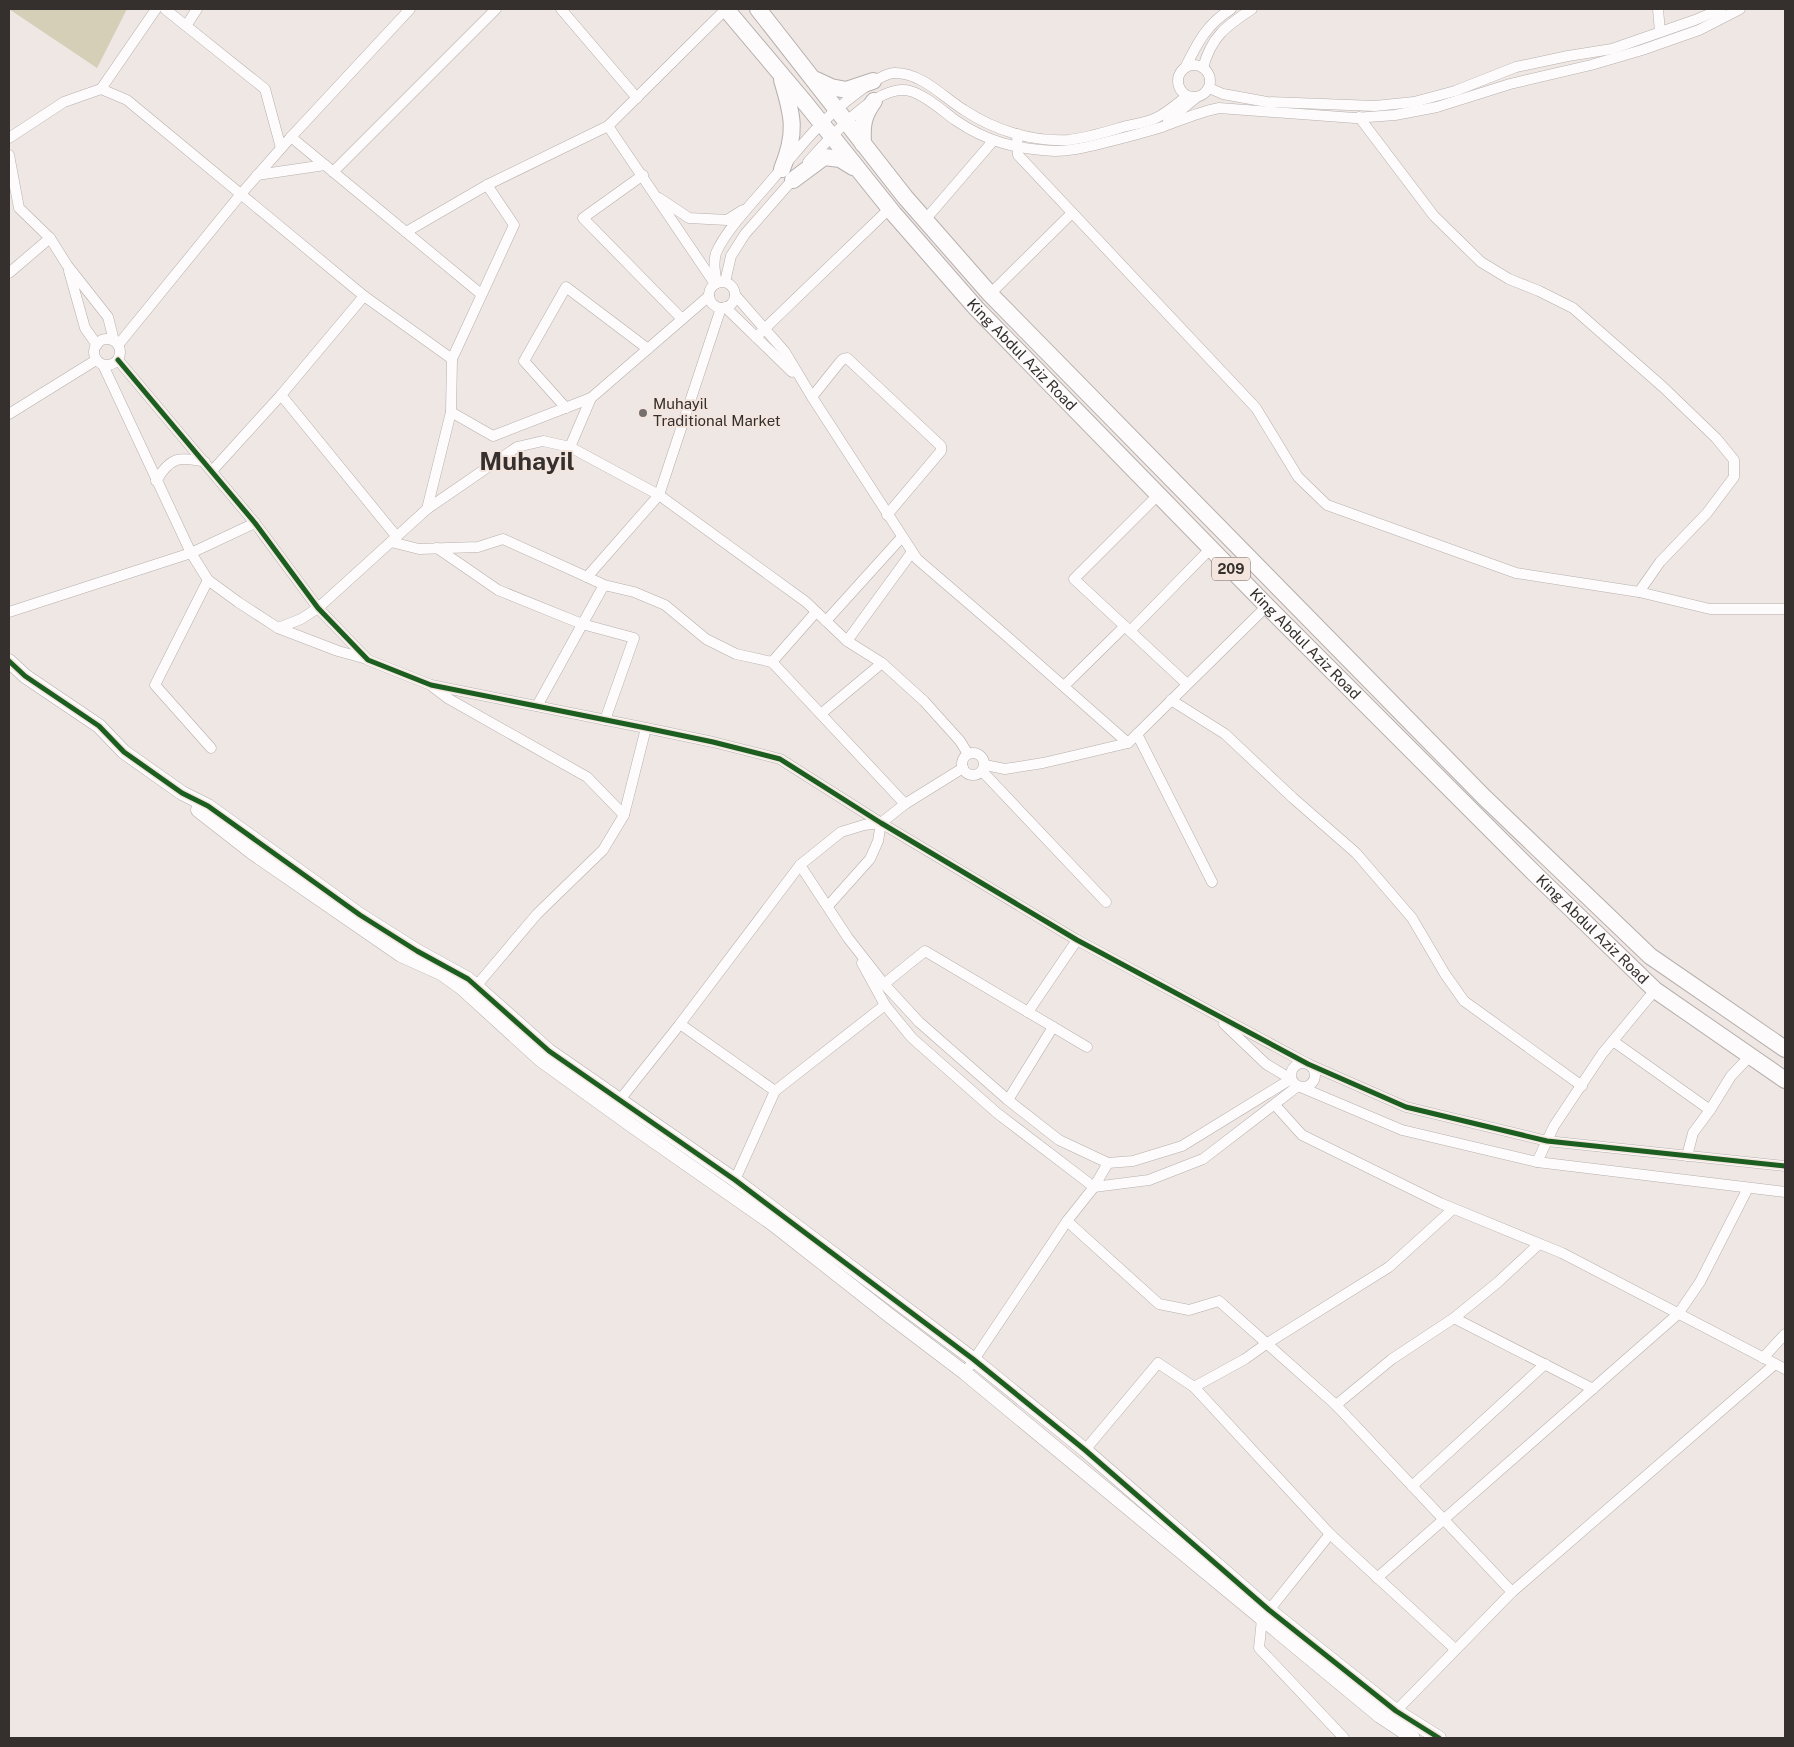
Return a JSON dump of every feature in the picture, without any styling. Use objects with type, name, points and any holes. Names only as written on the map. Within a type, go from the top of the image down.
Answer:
[{"type":"main road","name":"King Abdul Aziz Road","points":[[726,9],[890,208],[976,308],[1267,606],[1528,867],[1655,990],[1785,1080]]},
{"type":"main road","name":"King Abdul Aziz Road","points":[[758,9],[814,79],[862,144],[990,294],[1484,797],[1650,956],[1781,1045]]},
{"type":"main road","points":[[780,73],[789,103],[792,130],[787,174]]},
{"type":"main road","points":[[814,79],[831,87],[846,90],[872,81]]},
{"type":"main road","points":[[862,144],[865,112],[874,101]]},
{"type":"main road","points":[[787,174],[824,157],[840,159],[860,170]]},
{"type":"street","points":[[9,138],[64,102],[100,89],[156,9]]},
{"type":"street","points":[[165,9],[265,89],[281,148]]},
{"type":"street","points":[[186,26],[197,9]]},
{"type":"street","points":[[116,343],[257,175],[410,9]]},
{"type":"street","points":[[333,172],[496,9]]},
{"type":"street","points":[[561,9],[637,98]]},
{"type":"street","points":[[406,232],[487,185],[608,126],[726,9]]},
{"type":"street","points":[[1192,97],[1180,88],[1178,83],[1181,72],[1185,68],[1200,38],[1211,25],[1231,9]]},
{"type":"street","points":[[1203,68],[1212,43],[1222,30],[1252,9]]},
{"type":"street","points":[[1658,9],[1660,32]]},
{"type":"street","points":[[1209,88],[1223,94],[1267,102],[1375,106],[1414,102],[1455,91],[1516,67],[1612,49],[1721,9]]},
{"type":"street","points":[[451,412],[493,436],[591,398],[709,296],[711,287],[719,283],[730,256],[787,174],[827,130],[842,116],[888,93],[910,91],[964,126],[993,141],[1057,151],[1090,147],[1220,108],[1359,117],[1395,115],[1437,107],[1510,84],[1617,57],[1699,30],[1740,9]]},
{"type":"street","points":[[654,194],[689,218],[727,220],[749,207],[787,174],[872,81],[885,75],[894,73],[907,74],[922,80],[973,116],[990,125],[1016,134],[1042,139],[1068,140],[1157,118],[1192,97],[1206,92],[1209,88],[1210,78],[1208,73],[1196,65],[1185,68]]},
{"type":"street","points":[[100,89],[127,100],[364,296],[452,360]]},
{"type":"street","points":[[1161,127],[1192,97]]},
{"type":"street","points":[[1359,117],[1434,216],[1481,262],[1510,280],[1539,291],[1572,308],[1663,387],[1716,438],[1734,460],[1734,477],[1707,513],[1660,562],[1639,592]]},
{"type":"street","points":[[608,126],[643,175],[654,194],[719,283],[733,287],[735,295],[785,352],[800,380],[917,559],[1128,743]]},
{"type":"street","points":[[1016,134],[1018,155],[1256,408],[1298,477],[1327,506],[1516,573],[1639,592],[1710,608],[1785,609]]},
{"type":"street","points":[[291,137],[481,294]]},
{"type":"street","points":[[925,220],[993,141]]},
{"type":"street","points":[[9,155],[19,208],[50,238],[67,265],[108,317],[120,353],[118,360],[111,365],[100,362],[9,414]]},
{"type":"street","points":[[257,175],[325,165]]},
{"type":"street","points":[[643,175],[584,218],[682,319]]},
{"type":"street","points":[[427,509],[451,412],[452,360],[514,225],[487,185]]},
{"type":"street","points":[[719,283],[714,262],[717,252],[749,207]]},
{"type":"street","points":[[756,337],[890,208]]},
{"type":"street","points":[[990,294],[1072,213]]},
{"type":"street","points":[[9,273],[50,238]]},
{"type":"street","points":[[67,265],[85,328],[96,344]]},
{"type":"street","points":[[566,408],[524,361],[566,286],[648,348]]},
{"type":"street","points":[[587,577],[659,495],[723,308],[732,303],[735,295]]},
{"type":"street","points":[[212,471],[281,395],[364,296]]},
{"type":"street","points":[[709,296],[713,304],[723,308],[800,380]]},
{"type":"street","points":[[116,343],[103,340],[96,344],[94,352],[191,553],[208,580],[278,628],[431,685],[713,742],[780,759],[882,823],[1077,940],[1308,1064],[1406,1106],[1547,1141],[1785,1166]]},
{"type":"street","points":[[812,397],[840,362],[847,358],[941,446],[941,451],[887,515]]},
{"type":"street","points":[[118,360],[255,522],[318,608],[368,660]]},
{"type":"street","points":[[281,395],[394,539],[419,549],[478,547],[503,539],[604,585],[634,592],[665,605],[706,640],[736,654],[772,662],[822,713],[905,804]]},
{"type":"street","points":[[570,447],[591,398]]},
{"type":"street","points":[[278,628],[301,619],[318,608],[427,509],[517,447],[543,441],[570,447],[659,495],[806,602],[848,642],[882,662],[924,701],[960,741],[968,754]]},
{"type":"street","points":[[156,480],[166,466],[181,458],[204,462]]},
{"type":"street","points":[[1158,495],[1074,579],[1187,684]]},
{"type":"street","points":[[9,612],[191,553],[255,522]]},
{"type":"street","points":[[826,621],[902,537]]},
{"type":"street","points":[[437,548],[498,590],[582,624],[634,638],[605,720]]},
{"type":"street","points":[[1064,686],[1211,548]]},
{"type":"street","points":[[848,642],[912,552]]},
{"type":"street","points":[[208,580],[155,685],[211,748]]},
{"type":"street","points":[[537,706],[604,585]]},
{"type":"street","points":[[983,768],[1005,770],[1128,743],[1267,606]]},
{"type":"street","points":[[772,662],[816,612]]},
{"type":"street","points":[[9,661],[25,676],[99,726],[124,752],[182,793],[208,806],[360,915],[468,979],[472,991],[541,1060],[773,1224],[965,1373],[1265,1615],[1396,1711],[1439,1738]]},
{"type":"street","points":[[822,713],[882,662]]},
{"type":"street","points":[[431,685],[449,699],[587,777],[624,815]]},
{"type":"street","points":[[1171,700],[1225,734],[1292,798],[1356,852],[1412,918],[1445,974],[1464,1001],[1582,1086]]},
{"type":"street","points":[[472,991],[537,914],[603,850],[624,815],[646,728]]},
{"type":"street","points":[[1137,734],[1212,882]]},
{"type":"street","points":[[973,752],[980,754],[984,759],[983,768],[977,774],[970,774],[963,768],[963,759],[973,752]]},
{"type":"street","points":[[619,1101],[680,1024],[800,865],[841,832],[864,825],[882,823],[905,804],[963,768]]},
{"type":"street","points":[[983,768],[1106,902]]},
{"type":"street","points":[[828,906],[870,859],[878,841],[882,823]]},
{"type":"street","points":[[800,865],[848,938],[885,1005],[912,1038],[997,1113],[1094,1187],[1149,1180],[1202,1159],[1275,1105],[1295,1083]]},
{"type":"street","points":[[848,938],[884,984],[919,1022],[1008,1100],[1059,1140],[1108,1163],[1133,1161],[1182,1146],[1295,1083]]},
{"type":"street","points":[[1028,1012],[1077,940]]},
{"type":"street","points":[[884,984],[925,951],[1087,1047]]},
{"type":"street","points":[[1538,1162],[1554,1126],[1602,1054],[1655,990]]},
{"type":"street","points":[[472,991],[549,1051],[735,1180],[973,1359],[1085,1450],[1265,1615],[1380,1716],[1413,1738]]},
{"type":"street","points":[[735,1180],[775,1091],[885,1005]]},
{"type":"street","points":[[1214,1015],[1266,1064],[1295,1083],[1402,1130],[1538,1162],[1785,1192]]},
{"type":"street","points":[[680,1024],[775,1091]]},
{"type":"street","points":[[1008,1100],[1053,1027]]},
{"type":"street","points":[[1613,1041],[1710,1110]]},
{"type":"street","points":[[1687,1156],[1694,1133],[1730,1076],[1750,1056]]},
{"type":"street","points":[[1297,1064],[1308,1064],[1313,1068],[1315,1074],[1314,1080],[1305,1087],[1295,1083],[1290,1073],[1297,1064]]},
{"type":"street","points":[[1275,1105],[1302,1135],[1453,1209],[1562,1254],[1785,1369]]},
{"type":"street","points":[[965,1373],[1067,1221],[1094,1187],[1108,1163]]},
{"type":"street","points":[[1378,1578],[1678,1314],[1700,1282],[1748,1188]]},
{"type":"street","points":[[1194,1388],[1245,1359],[1389,1267],[1453,1209]]},
{"type":"street","points":[[1067,1221],[1158,1304],[1189,1310],[1218,1301],[1336,1405],[1512,1592]]},
{"type":"street","points":[[1336,1405],[1392,1359],[1454,1318],[1497,1283],[1540,1244]]},
{"type":"street","points":[[1454,1318],[1593,1389]]},
{"type":"street","points":[[1763,1358],[1785,1334]]},
{"type":"street","points":[[1085,1450],[1158,1363],[1194,1388],[1330,1534],[1454,1650]]},
{"type":"street","points":[[1412,1486],[1546,1364]]},
{"type":"street","points":[[1396,1711],[1512,1592],[1775,1364]]},
{"type":"street","points":[[1330,1534],[1265,1615],[1259,1648],[1344,1738]]},
{"type":"shaded area","points":[[9,9],[127,9],[97,68]]},
{"type":"cycle path","points":[[118,360],[255,523],[318,608],[368,660],[431,685],[713,742],[780,759],[881,823],[1077,940],[1308,1064],[1406,1107],[1547,1141],[1785,1166]]},
{"type":"cycle path","points":[[9,661],[25,676],[99,726],[124,752],[182,793],[208,806],[360,915],[417,951],[468,979],[549,1051],[735,1180],[973,1359],[1085,1450],[1269,1610],[1396,1711],[1439,1738]]},
{"type":"place","name":"Muhayil Traditional Market","points":[[643,413]]},
{"type":"district","name":"Muhayil","points":[[527,461]]}]
